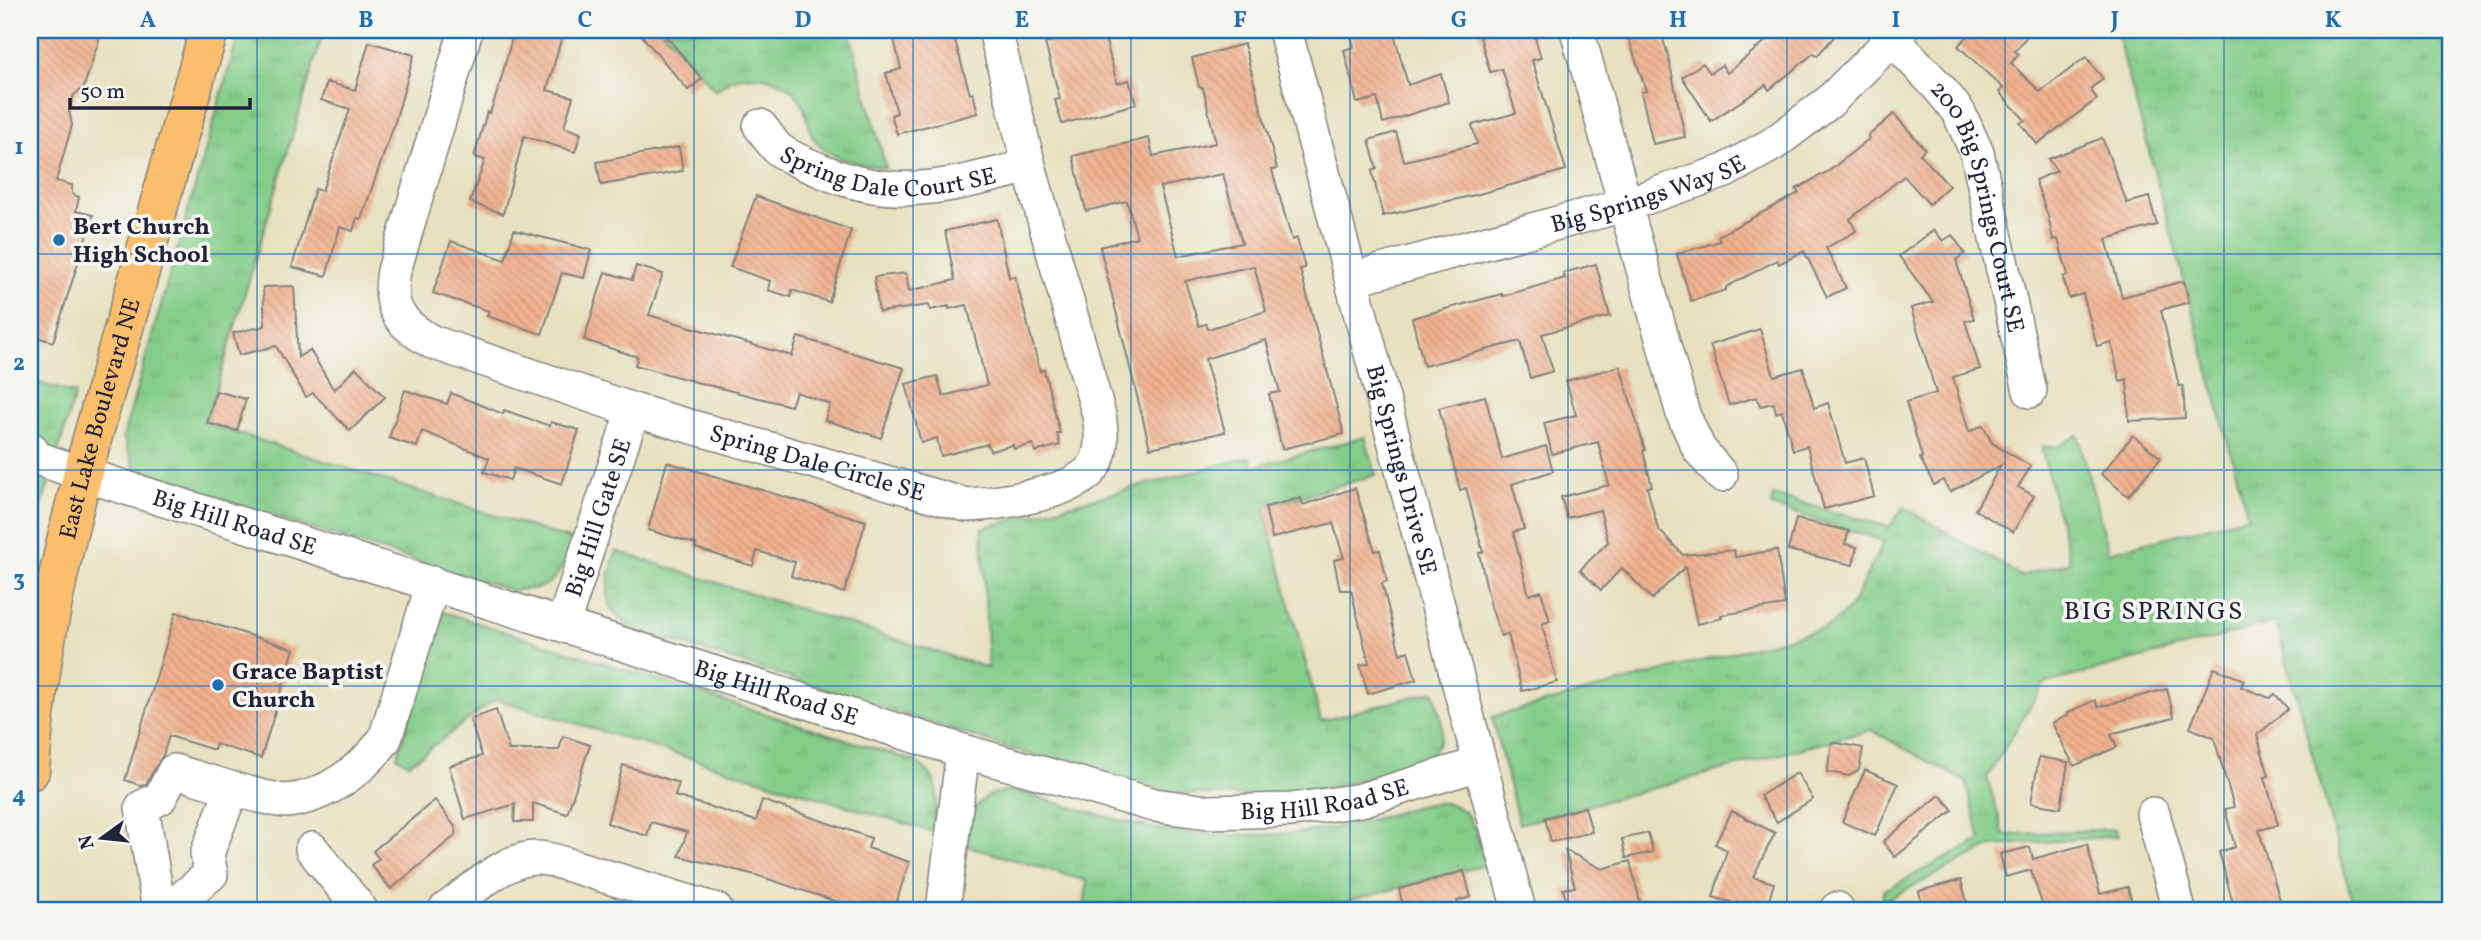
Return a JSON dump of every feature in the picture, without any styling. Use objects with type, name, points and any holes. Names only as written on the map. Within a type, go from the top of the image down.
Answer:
[{"type":"main road","name":"East Lake Boulevard NE","points":[[30,771],[39,676],[82,474],[209,30]]},
{"type":"street","name":"Spring Dale Circle SE","points":[[466,30],[390,292],[397,312],[411,330],[432,342],[633,410],[966,505],[990,505],[1025,498],[1077,482],[1091,470],[1099,454],[1102,437],[1099,415],[1029,166],[995,30]]},
{"type":"street","name":"Big Springs Drive SE","points":[[1285,30],[1518,910]]},
{"type":"street","points":[[1577,30],[1683,414],[1699,449],[1721,475]]},
{"type":"street","name":"Big Springs Way SE","points":[[1352,279],[1624,205],[1725,171],[1773,144],[1829,102],[1897,35]]},
{"type":"street","name":"200 Big Springs Court SE","points":[[1897,35],[1953,105],[1977,153],[2031,391]]},
{"type":"street","name":"Spring Dale Court SE","points":[[760,126],[778,148],[814,168],[848,182],[901,190],[948,186],[1029,166]]},
{"type":"street","name":"Big Hill Gate SE","points":[[563,624],[633,410]]},
{"type":"street","name":"Big Hill Road SE","points":[[32,456],[963,751],[1154,805],[1208,812],[1291,810],[1361,800],[1479,764]]},
{"type":"street","points":[[159,910],[142,807],[160,798],[174,771],[232,789],[285,801],[312,794],[345,778],[374,755],[386,739],[433,583]]},
{"type":"street","points":[[943,910],[963,751]]},
{"type":"street","points":[[168,910],[211,874],[207,853],[232,789]]},
{"type":"street","points":[[2154,814],[2179,910]]},
{"type":"street","points":[[312,849],[361,910]]},
{"type":"street","points":[[445,910],[501,869],[519,861],[536,858],[559,862],[716,910]]},
{"type":"green space","points":[[240,30],[324,30],[206,423],[572,540],[560,570],[545,585],[514,591],[144,477],[136,471],[123,437]]},
{"type":"green space","points":[[662,30],[849,30],[886,168],[848,161],[822,148],[813,138],[805,110],[798,97],[783,84],[764,77],[743,77],[731,80],[716,91]]},
{"type":"green space","points":[[2116,30],[2451,30],[2451,910],[2355,910],[2276,622],[2044,684],[1987,777],[2004,835],[2115,829],[2118,836],[1992,846],[1882,902],[1883,891],[1981,840],[1966,782],[1871,730],[1519,824],[1492,717],[1828,627],[1850,608],[1884,541],[1771,506],[1773,495],[1889,527],[1904,507],[2021,576],[2070,562],[2041,447],[2059,446],[2078,435],[2109,552],[2248,516]]},
{"type":"green space","points":[[30,380],[75,394],[30,547]]},
{"type":"green space","points":[[1365,437],[1376,475],[1264,507],[1321,721],[1434,691],[1441,717],[1442,732],[1439,743],[1433,752],[1415,765],[1381,776],[1315,789],[1259,795],[1202,794],[1132,784],[641,631],[617,617],[608,598],[609,577],[616,551],[988,668],[982,528],[1250,457],[1253,467]]},
{"type":"green space","points":[[443,612],[914,761],[931,775],[935,783],[932,832],[496,699],[409,764],[397,757]]},
{"type":"green space","points":[[1013,790],[1157,829],[1226,835],[1324,830],[1423,805],[1450,804],[1459,808],[1471,821],[1485,865],[1314,910],[1084,910],[1087,881],[967,846],[972,817],[978,804],[992,794]]},
{"type":"building","points":[[30,30],[102,30],[84,87],[74,95],[69,111],[72,125],[56,181],[72,185],[72,194],[79,197],[76,211],[93,215],[53,342],[30,335]]},
{"type":"building","points":[[514,30],[538,30],[562,36],[547,90],[573,97],[564,127],[581,133],[575,152],[524,136],[503,214],[470,202],[485,160],[474,157],[487,112],[490,113],[499,87]]},
{"type":"building","points":[[637,30],[661,30],[702,79],[688,90]]},
{"type":"building","points":[[892,30],[952,30],[978,113],[897,134],[891,115],[897,113],[886,73],[901,69]]},
{"type":"building","points":[[1073,30],[1103,30],[1117,83],[1129,80],[1136,104],[1062,124],[1055,100],[1060,99],[1045,43],[1074,36]]},
{"type":"building","points":[[1373,30],[1393,30],[1408,85],[1441,74],[1449,102],[1383,123],[1377,98],[1357,103],[1344,50],[1354,47],[1351,36]]},
{"type":"building","points":[[1478,30],[1533,30],[1541,58],[1532,60],[1566,170],[1383,216],[1372,171],[1377,169],[1369,140],[1396,132],[1404,161],[1477,144],[1472,125],[1516,113],[1502,69],[1490,72]]},
{"type":"building","points":[[1626,30],[1660,30],[1668,55],[1685,137],[1653,144],[1641,92],[1646,91]]},
{"type":"building","points":[[1779,30],[1840,30],[1817,56],[1814,53],[1769,90],[1766,85],[1711,121],[1682,77],[1703,63],[1710,73],[1722,65],[1727,73]]},
{"type":"building","points":[[1973,30],[2032,30],[2015,51],[2019,54],[2011,63],[2040,92],[2086,57],[2103,79],[2090,89],[2097,99],[2037,144],[2020,123],[2025,120],[1999,92],[2003,88],[1958,46]]},
{"type":"building","points":[[369,42],[414,55],[395,122],[361,219],[357,218],[353,231],[340,227],[326,276],[292,267],[315,189],[322,191],[350,109],[321,100],[327,82],[355,90]]},
{"type":"building","points":[[1244,44],[1277,169],[1272,170],[1292,240],[1297,238],[1305,268],[1300,269],[1344,434],[1282,449],[1269,394],[1280,392],[1266,340],[1205,359],[1225,432],[1150,448],[1100,247],[1137,237],[1127,201],[1086,211],[1073,156],[1149,138],[1153,156],[1216,143],[1203,88],[1199,87],[1192,58]],"holes":[[[1223,174],[1242,243],[1178,256],[1160,187]],[[1254,266],[1266,311],[1208,329],[1206,324],[1199,326],[1185,281]]]},
{"type":"building","points":[[1894,114],[1925,149],[1920,154],[1949,186],[1929,204],[1904,176],[1850,219],[1856,231],[1826,248],[1846,288],[1827,297],[1804,251],[1779,264],[1777,260],[1726,287],[1726,290],[1691,301],[1677,254],[1720,241],[1718,236],[1799,193],[1796,189],[1829,171],[1870,138],[1868,136]]},
{"type":"building","points":[[2102,138],[2127,203],[2149,197],[2157,225],[2106,239],[2122,297],[2184,281],[2189,302],[2161,310],[2179,386],[2183,386],[2185,418],[2129,421],[2127,379],[2120,381],[2111,342],[2097,346],[2083,294],[2069,298],[2063,277],[2068,275],[2058,239],[2053,240],[2048,216],[2035,180],[2057,171],[2048,159]]},
{"type":"building","points":[[679,147],[683,171],[601,185],[597,162]]},
{"type":"building","points":[[756,196],[851,230],[829,302],[792,290],[791,297],[768,290],[770,281],[730,267]]},
{"type":"building","points":[[997,219],[1009,277],[1015,276],[1040,371],[1044,370],[1060,433],[1057,433],[1060,445],[1035,452],[1033,444],[1014,449],[1013,445],[990,451],[988,444],[941,456],[937,438],[921,443],[906,384],[937,376],[943,396],[987,385],[967,305],[930,310],[929,305],[879,312],[874,277],[906,273],[909,291],[955,280],[945,231]]},
{"type":"building","points":[[514,230],[591,250],[584,278],[562,273],[542,334],[487,316],[489,311],[433,293],[451,241],[505,260]]},
{"type":"building","points":[[1934,230],[1943,241],[1952,235],[1965,253],[1956,260],[1974,319],[1965,321],[1980,369],[1953,377],[1969,432],[1983,425],[1992,443],[2031,466],[2018,487],[2034,496],[2013,532],[1975,510],[2001,465],[1950,492],[1943,480],[1934,485],[1920,458],[1922,457],[1906,402],[1936,393],[1911,308],[1933,302],[1899,256]]},
{"type":"building","points":[[1596,264],[1610,316],[1542,334],[1553,371],[1530,378],[1520,341],[1424,366],[1412,318],[1565,278],[1563,273]]},
{"type":"building","points":[[636,266],[663,274],[649,315],[792,356],[798,337],[904,368],[881,438],[825,420],[830,404],[796,392],[791,406],[635,365],[638,357],[584,340],[605,272],[632,280]]},
{"type":"building","points":[[294,286],[298,357],[310,350],[334,390],[356,368],[385,397],[350,431],[313,393],[306,397],[276,346],[239,355],[233,333],[265,326],[263,287]]},
{"type":"building","points":[[1760,329],[1774,376],[1803,368],[1814,408],[1828,403],[1845,463],[1864,458],[1874,496],[1824,509],[1807,446],[1793,450],[1782,411],[1776,413],[1774,403],[1760,406],[1757,397],[1729,405],[1710,345]]},
{"type":"building","points":[[1620,366],[1645,450],[1643,451],[1652,486],[1647,487],[1658,529],[1683,555],[1734,550],[1735,557],[1777,550],[1785,605],[1721,615],[1722,618],[1697,624],[1685,567],[1652,599],[1622,568],[1601,590],[1580,570],[1608,542],[1600,510],[1567,518],[1561,497],[1609,485],[1598,442],[1552,454],[1544,423],[1576,415],[1566,381]]},
{"type":"building","points":[[405,390],[447,404],[451,393],[503,414],[504,410],[550,426],[551,422],[579,430],[562,484],[514,468],[510,480],[484,472],[489,458],[422,431],[417,447],[389,438]]},
{"type":"building","points":[[216,391],[246,399],[237,431],[207,423]]},
{"type":"building","points":[[1485,396],[1502,459],[1546,446],[1553,471],[1512,484],[1524,529],[1513,532],[1529,595],[1541,591],[1550,621],[1542,624],[1557,682],[1522,691],[1508,634],[1501,636],[1491,607],[1479,553],[1483,552],[1466,488],[1460,490],[1439,408]]},
{"type":"building","points":[[2133,435],[2161,458],[2128,496],[2101,474]]},
{"type":"building","points":[[667,462],[866,521],[844,593],[791,576],[795,562],[757,551],[753,566],[695,548],[696,544],[648,530]]},
{"type":"building","points":[[1355,488],[1375,551],[1380,550],[1387,581],[1382,583],[1400,654],[1408,651],[1416,680],[1368,694],[1360,665],[1369,663],[1351,590],[1340,590],[1334,560],[1344,558],[1333,523],[1272,538],[1265,507],[1301,498],[1303,505]]},
{"type":"building","points":[[1796,519],[1849,531],[1845,544],[1857,547],[1853,565],[1788,550]]},
{"type":"building","name":"Grace Baptist Church","points":[[176,612],[294,649],[261,758],[216,744],[214,750],[169,736],[163,755],[146,784],[142,786],[125,780]]},
{"type":"building","points":[[2214,668],[2244,680],[2241,687],[2270,698],[2275,694],[2288,709],[2257,735],[2269,776],[2265,777],[2278,825],[2259,830],[2283,910],[2235,910],[2219,852],[2235,847],[2225,809],[2234,807],[2214,738],[2190,728]]},
{"type":"building","points":[[2167,689],[2174,717],[2111,734],[2117,747],[2074,766],[2052,723],[2095,700],[2098,707]]},
{"type":"building","points":[[496,710],[509,750],[559,750],[563,736],[590,745],[567,814],[533,803],[533,822],[514,822],[515,804],[465,819],[449,766],[482,756],[470,719]]},
{"type":"building","points":[[1832,742],[1863,748],[1859,770],[1849,776],[1827,772]]},
{"type":"building","points":[[2039,757],[2068,762],[2061,808],[2031,803]]},
{"type":"building","points":[[623,765],[679,783],[675,796],[756,821],[762,800],[871,838],[868,848],[909,862],[894,910],[875,910],[851,903],[850,906],[756,875],[679,856],[687,832],[651,822],[647,836],[607,823]]},
{"type":"building","points":[[1865,770],[1898,784],[1875,836],[1842,822]]},
{"type":"building","points":[[1797,773],[1813,799],[1777,822],[1760,796]]},
{"type":"building","points":[[1940,795],[1953,810],[1895,857],[1883,842]]},
{"type":"building","points":[[435,800],[456,828],[456,835],[391,889],[371,865],[379,859],[373,851]]},
{"type":"building","points":[[1585,807],[1592,832],[1551,842],[1545,818]]},
{"type":"building","points":[[1732,811],[1775,833],[1753,877],[1774,883],[1766,910],[1757,910],[1713,897],[1727,850],[1715,844]]},
{"type":"building","points":[[1648,833],[1653,852],[1626,858],[1622,839]]},
{"type":"building","points":[[2087,844],[2100,894],[2128,887],[2134,910],[2044,910],[2031,870],[2006,877],[2000,854],[2030,847],[2033,859]]},
{"type":"building","points":[[1565,850],[1602,869],[1630,861],[1642,910],[1569,910],[1563,889],[1575,887]]},
{"type":"building","points":[[1464,871],[1471,897],[1457,901],[1460,910],[1404,910],[1399,889]]},
{"type":"building","points":[[1961,880],[1969,910],[1923,910],[1919,891]]},
{"type":"place","name":"Bert Church High School","points":[[59,240]]},
{"type":"place","name":"Grace Baptist Church","points":[[218,685]]},
{"type":"district","name":"BIG SPRINGS","points":[[2154,610]]}]
